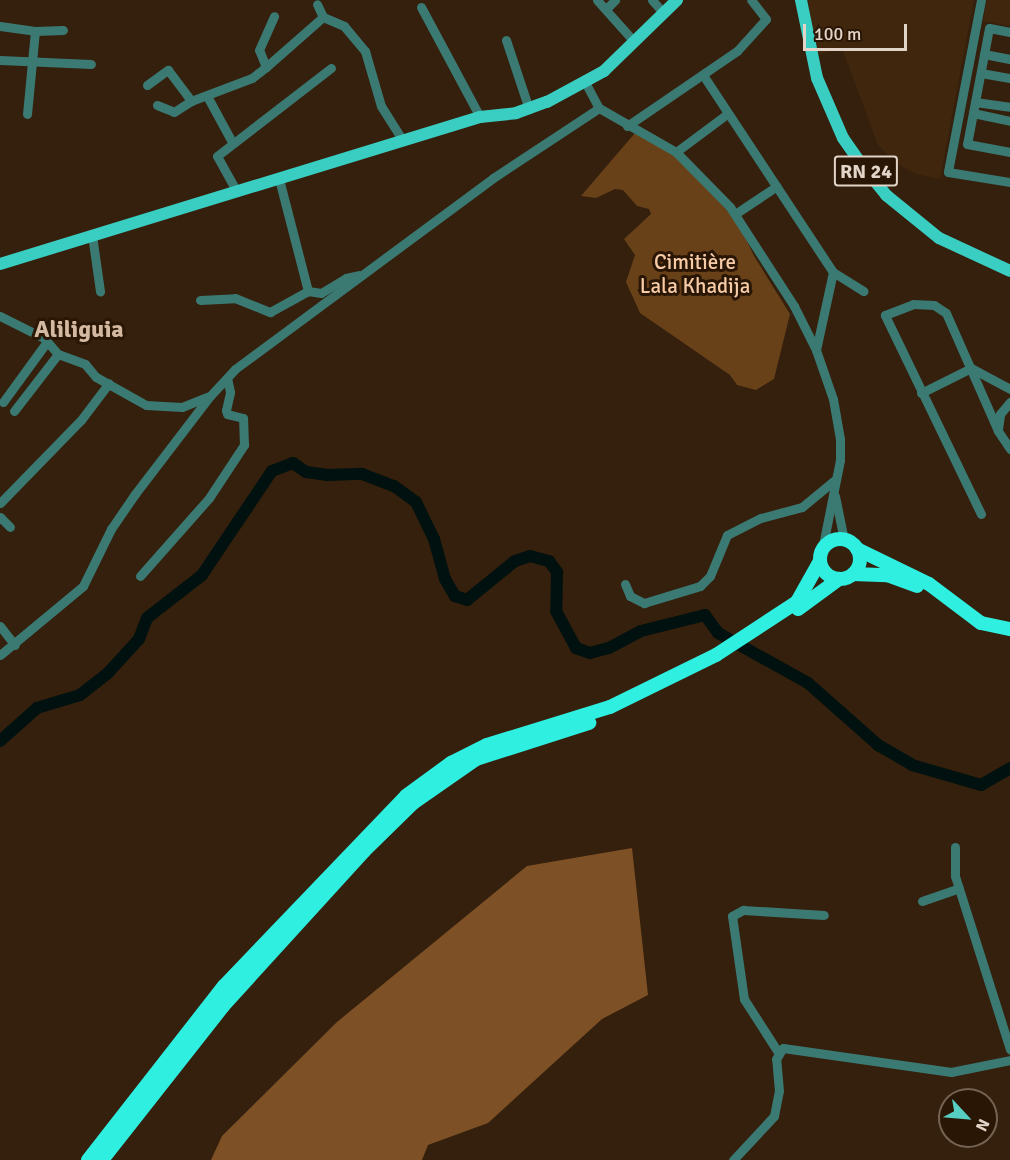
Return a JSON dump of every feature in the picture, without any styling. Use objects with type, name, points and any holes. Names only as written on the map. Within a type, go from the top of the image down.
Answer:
[{"type":"highway","points":[[746,640],[796,602],[832,541],[844,540],[857,549],[929,584],[981,623],[1010,629]]},
{"type":"highway","points":[[854,574],[859,562],[857,549]]},
{"type":"highway","points":[[820,558],[824,572],[839,579]]},
{"type":"highway","points":[[102,1160],[231,997],[364,851],[413,803],[476,759],[643,702],[746,640],[839,579],[854,574],[888,575],[908,582],[980,633],[1010,638]]},
{"type":"highway","points":[[88,1160],[224,986],[406,796],[466,754],[511,735],[627,700],[728,651]]},
{"type":"main road","points":[[0,264],[480,117],[529,109],[589,79],[677,0]]},
{"type":"main road","points":[[589,79],[661,3]]},
{"type":"main road","name":"RN 24","points":[[803,3],[817,78],[843,138],[861,164],[886,195],[939,238],[1010,271]]},
{"type":"street","points":[[597,0],[630,37]]},
{"type":"street","points":[[606,9],[615,0]]},
{"type":"street","points":[[627,126],[737,51],[766,19],[751,0]]},
{"type":"street","points":[[981,0],[948,172],[1010,182]]},
{"type":"street","points":[[317,3],[323,17],[344,26],[365,51],[381,106],[403,141]]},
{"type":"street","points":[[421,7],[480,117]]},
{"type":"street","points":[[266,67],[259,50],[274,16]]},
{"type":"street","points":[[157,105],[174,112],[191,101],[252,78],[323,17]]},
{"type":"street","points":[[0,26],[35,31],[63,30]]},
{"type":"street","points":[[1010,32],[989,28],[967,144],[1010,152]]},
{"type":"street","points":[[27,114],[35,31]]},
{"type":"street","points":[[506,40],[529,109]]},
{"type":"street","points":[[984,54],[1010,59]]},
{"type":"street","points":[[0,60],[91,64]]},
{"type":"street","points":[[237,192],[217,156],[232,142],[332,68]]},
{"type":"street","points":[[147,85],[168,70],[191,101]]},
{"type":"street","points":[[981,73],[1010,78]]},
{"type":"street","points":[[703,75],[832,272],[864,291]]},
{"type":"street","points":[[589,79],[599,108],[676,152],[735,214],[794,306],[816,350],[837,419],[840,460],[820,558]]},
{"type":"street","points":[[207,96],[232,142]]},
{"type":"street","points":[[975,102],[1010,107]]},
{"type":"street","points":[[1,656],[82,586],[111,529],[210,396],[227,378],[362,274],[493,178],[599,108]]},
{"type":"street","points":[[973,113],[1010,121]]},
{"type":"street","points":[[676,152],[727,114]]},
{"type":"street","points":[[279,179],[308,291]]},
{"type":"street","points":[[735,214],[777,186]]},
{"type":"street","points":[[92,236],[100,291]]},
{"type":"street","points":[[816,350],[832,272]]},
{"type":"street","points":[[200,300],[236,298],[270,312],[308,291],[321,293],[345,278],[362,274]]},
{"type":"street","points":[[981,514],[885,315],[900,307],[934,305],[946,313],[998,431],[1010,449]]},
{"type":"street","points":[[0,316],[46,343],[58,354],[85,364],[108,383],[152,407],[182,407],[210,396]]},
{"type":"street","points":[[3,402],[46,343]]},
{"type":"street","points":[[14,411],[58,354]]},
{"type":"street","points":[[971,368],[1010,389]]},
{"type":"street","points":[[921,393],[971,368]]},
{"type":"street","points":[[140,576],[209,498],[244,445],[243,418],[226,410],[230,392],[227,378]]},
{"type":"street","points":[[0,503],[81,420],[108,383]]},
{"type":"street","points":[[998,431],[1000,414],[1010,402]]},
{"type":"street","points":[[625,584],[630,596],[644,603],[700,586],[710,576],[727,535],[764,517],[796,510],[836,479]]},
{"type":"street","points":[[834,490],[844,540]]},
{"type":"street","points":[[0,517],[10,527]]},
{"type":"street","points":[[0,626],[15,645]]},
{"type":"street","points":[[955,847],[955,876],[1010,1049]]},
{"type":"street","points":[[922,901],[959,888]]},
{"type":"street","points":[[733,1160],[774,1116],[779,1091],[778,1052],[744,999],[732,916],[743,910],[824,915]]},
{"type":"street","points":[[778,1052],[794,1047],[951,1072],[1010,1060]]},
{"type":"shaded area","points":[[808,0],[974,0],[940,179],[916,174],[896,163],[878,145],[842,48],[816,55]]},
{"type":"shaded area","points":[[987,0],[1010,0],[1010,26],[983,21]]},
{"type":"shaded area","points":[[632,848],[648,995],[602,1019],[488,1123],[428,1145],[422,1160],[211,1160],[222,1136],[337,1022],[527,866]]},
{"type":"green space","name":"Cimitière Lala Khadija","points":[[635,133],[682,160],[739,224],[754,256],[790,314],[774,379],[756,390],[737,385],[730,375],[640,313],[626,282],[635,255],[624,239],[651,214],[649,209],[637,206],[623,190],[615,189],[596,198],[581,196]]},
{"type":"waterway","points":[[0,741],[37,708],[80,695],[108,673],[139,639],[147,618],[202,575],[272,471],[293,463],[306,472],[328,475],[362,474],[394,486],[416,502],[434,539],[445,579],[455,596],[467,600],[515,561],[530,556],[549,561],[557,572],[556,611],[576,648],[590,653],[609,648],[641,631],[705,615],[718,633],[808,683],[878,745],[912,765],[981,785],[1010,768]]},
{"type":"district","name":"Aliliguia","points":[[79,330]]}]
